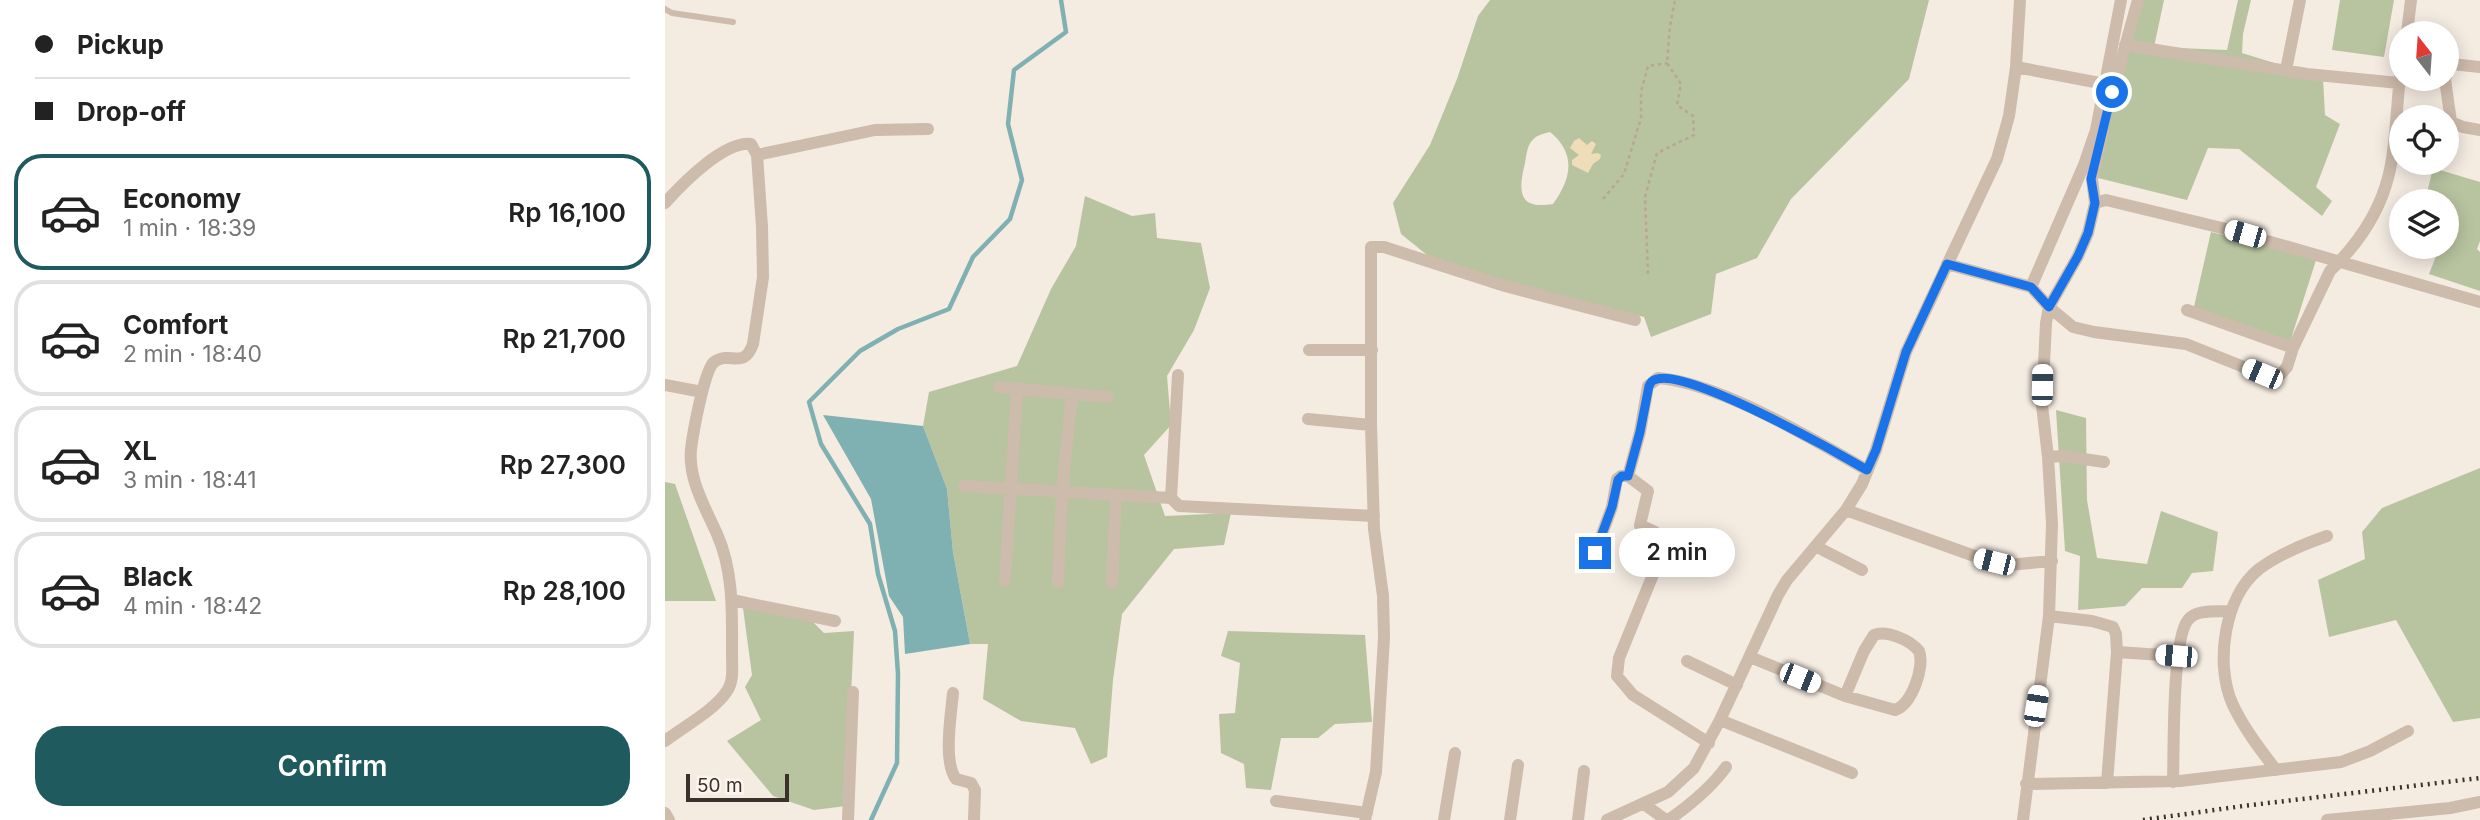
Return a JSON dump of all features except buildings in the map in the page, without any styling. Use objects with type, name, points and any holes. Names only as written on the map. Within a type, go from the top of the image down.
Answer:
[{"type":"street","points":[[1607,820],[1677,786],[1700,761],[1787,580],[1846,510],[1862,484],[1876,450],[1906,352],[1997,159],[2009,116],[2016,66],[2019,0]]},
{"type":"street","points":[[2031,287],[2084,165],[2096,130],[2121,0]]},
{"type":"street","points":[[2023,820],[2049,616],[2052,561],[2048,457],[2042,405],[2049,307],[2088,233],[2095,203],[2091,179],[2138,0]]},
{"type":"street","points":[[2285,70],[2300,0]]},
{"type":"street","points":[[2408,21],[2411,0]]},
{"type":"street","points":[[2125,45],[2307,74],[2389,76]]},
{"type":"street","points":[[2459,65],[2480,67]]},
{"type":"street","points":[[2016,66],[2105,84]]},
{"type":"street","points":[[1947,264],[2031,287],[2073,327],[2186,344],[2271,378],[2279,376],[2287,368],[2293,348],[2330,271],[2341,262],[2373,217],[2389,173],[2398,91]]},
{"type":"street","points":[[2447,91],[2451,122],[2480,130]]},
{"type":"street","points":[[757,155],[875,130],[928,129]]},
{"type":"street","points":[[665,741],[716,703],[730,687],[732,600],[724,553],[698,494],[691,450],[702,392],[711,365],[721,359],[743,358],[749,354],[753,344],[762,277],[762,227],[757,155],[751,144],[742,143],[722,150],[667,198]]},
{"type":"street","points":[[2095,203],[2106,200],[2128,204],[2480,302]]},
{"type":"street","points":[[1276,801],[1366,817],[1376,772],[1384,638],[1383,596],[1374,516],[1370,249],[1373,245],[1505,286],[1635,320]]},
{"type":"street","points":[[2187,310],[2293,348]]},
{"type":"street","points":[[1309,350],[1372,350]]},
{"type":"street","points":[[1171,498],[1178,375]]},
{"type":"street","points":[[1628,476],[1649,386],[1658,379],[1670,379],[1701,388],[1739,403],[1803,434],[1867,470]]},
{"type":"street","points":[[665,385],[702,392]]},
{"type":"street","points":[[999,387],[1108,397]]},
{"type":"street","points":[[1005,580],[1017,389]]},
{"type":"street","points":[[1058,582],[1062,491],[1072,394]]},
{"type":"street","points":[[1308,419],[1371,425]]},
{"type":"street","points":[[2048,457],[2063,456],[2104,463]]},
{"type":"street","points":[[1595,553],[1612,507],[1618,480],[1622,476],[1628,476],[1648,491],[1640,525],[1655,532],[1652,546],[1660,551],[1661,555],[1619,658],[1617,676],[1633,695],[1709,743]]},
{"type":"street","points":[[964,486],[1171,498],[1179,506],[1374,516]]},
{"type":"street","points":[[1112,583],[1117,495]]},
{"type":"street","points":[[1846,510],[1989,561],[2008,565],[2052,561]]},
{"type":"street","points":[[2276,770],[2243,726],[2231,700],[2225,673],[2229,611],[2239,592],[2260,569],[2298,547],[2327,536]]},
{"type":"street","points":[[1817,547],[1862,570]]},
{"type":"street","points":[[732,600],[835,621]]},
{"type":"street","points":[[2173,782],[2176,656],[2186,620],[2205,612],[2229,611]]},
{"type":"street","points":[[2049,616],[2092,621],[2113,627],[2116,634],[2108,783]]},
{"type":"street","points":[[1750,657],[1845,696],[1890,710],[1899,709],[1909,696],[1922,662],[1919,650],[1906,640],[1883,633],[1874,635],[1864,651],[1845,696]]},
{"type":"street","points":[[2117,652],[2176,656]]},
{"type":"street","points":[[1687,661],[1737,685]]},
{"type":"street","points":[[848,820],[853,692]]},
{"type":"street","points":[[953,693],[950,754],[952,773],[956,779],[971,783],[975,790],[974,820]]},
{"type":"street","points":[[1720,720],[1852,773]]},
{"type":"street","points":[[2026,785],[2173,782],[2341,762],[2370,751],[2408,731]]},
{"type":"street","points":[[1444,820],[1455,753]]},
{"type":"street","points":[[1510,820],[1518,765]]},
{"type":"street","points":[[1644,804],[1666,820],[1675,816],[1707,790],[1726,767]]},
{"type":"street","points":[[1578,820],[1584,771]]},
{"type":"street","points":[[2327,820],[2450,814],[2480,802]]},
{"type":"street","points":[[665,813],[669,820]]},
{"type":"lane","points":[[665,9],[672,13],[733,22]]},
{"type":"path","points":[[1648,274],[1645,197],[1657,153],[1694,135],[1693,116],[1677,105],[1681,84],[1667,63],[1675,0]]},
{"type":"path","points":[[1603,200],[1624,174],[1641,118],[1641,92],[1648,66],[1667,63]]},
{"type":"green space","points":[[1490,0],[1929,0],[1909,79],[1791,199],[1757,258],[1716,274],[1711,314],[1651,337],[1644,317],[1545,293],[1432,259],[1401,234],[1393,203],[1430,145],[1457,79],[1478,16]],"holes":[[[1550,132],[1559,140],[1568,158],[1564,185],[1553,204],[1533,204],[1523,196],[1521,182],[1529,147],[1537,136]]]},
{"type":"green space","points":[[2139,0],[2164,0],[2154,47],[2227,50],[2238,0],[2251,0],[2243,34],[2242,53],[2323,78],[2325,115],[2340,124],[2316,187],[2332,201],[2322,216],[2239,149],[2208,148],[2187,200],[2094,177]]},
{"type":"green space","points":[[2340,0],[2394,0],[2384,57],[2332,50]]},
{"type":"green space","points":[[2431,175],[2456,175],[2480,182],[2480,241],[2477,249],[2480,252],[2480,291],[2429,274],[2435,259],[2459,259],[2459,189],[2428,189]]},
{"type":"green space","points":[[1085,196],[1132,216],[1155,213],[1157,238],[1201,243],[1210,288],[1194,330],[1167,376],[1171,425],[1144,455],[1165,516],[1231,513],[1224,545],[1174,549],[1122,614],[1107,757],[1091,764],[1075,728],[1021,721],[983,699],[988,644],[970,644],[953,552],[947,489],[923,426],[929,392],[1017,366],[1051,289],[1076,246]]},
{"type":"green space","points":[[2211,232],[2317,257],[2290,342],[2193,311]]},
{"type":"green space","points":[[2056,410],[2086,418],[2087,500],[2097,558],[2147,564],[2161,511],[2218,532],[2213,571],[2192,573],[2182,588],[2142,588],[2125,606],[2078,610],[2080,556],[2065,551]]},
{"type":"green space","points":[[2480,468],[2480,718],[2453,722],[2396,620],[2329,637],[2318,580],[2365,559],[2362,532],[2382,508]]},
{"type":"green space","points":[[665,482],[675,484],[716,601],[665,601]]},
{"type":"green space","points":[[743,608],[809,618],[824,633],[854,631],[846,806],[814,810],[773,796],[727,741],[761,720],[745,687],[752,675]]},
{"type":"green space","points":[[1228,631],[1365,635],[1372,722],[1335,724],[1318,738],[1281,738],[1271,790],[1246,788],[1244,764],[1221,753],[1219,714],[1235,713],[1240,663],[1221,656]]},
{"type":"sand","points":[[1579,138],[1587,145],[1592,141],[1596,144],[1591,154],[1601,155],[1588,173],[1572,165],[1572,160],[1579,155],[1570,148]]},
{"type":"water","points":[[823,415],[923,426],[947,489],[953,552],[970,644],[905,654],[903,617],[889,596],[871,499]]},
{"type":"waterway","points":[[871,820],[897,763],[898,674],[895,631],[878,574],[870,524],[821,444],[809,402],[860,351],[898,329],[949,309],[973,257],[1010,219],[1022,180],[1008,124],[1014,70],[1066,32],[1061,0]]},
{"type":"railway","points":[[2143,820],[2480,778]]},
{"type":"route","points":[[1595,553],[1612,507],[1618,480],[1622,476],[1628,476],[1649,386],[1658,379],[1670,379],[1701,388],[1739,403],[1803,434],[1867,470],[1876,450],[1906,352],[1947,264],[2031,287],[2049,307],[2088,233],[2095,203],[2091,179],[2112,92]]}]
